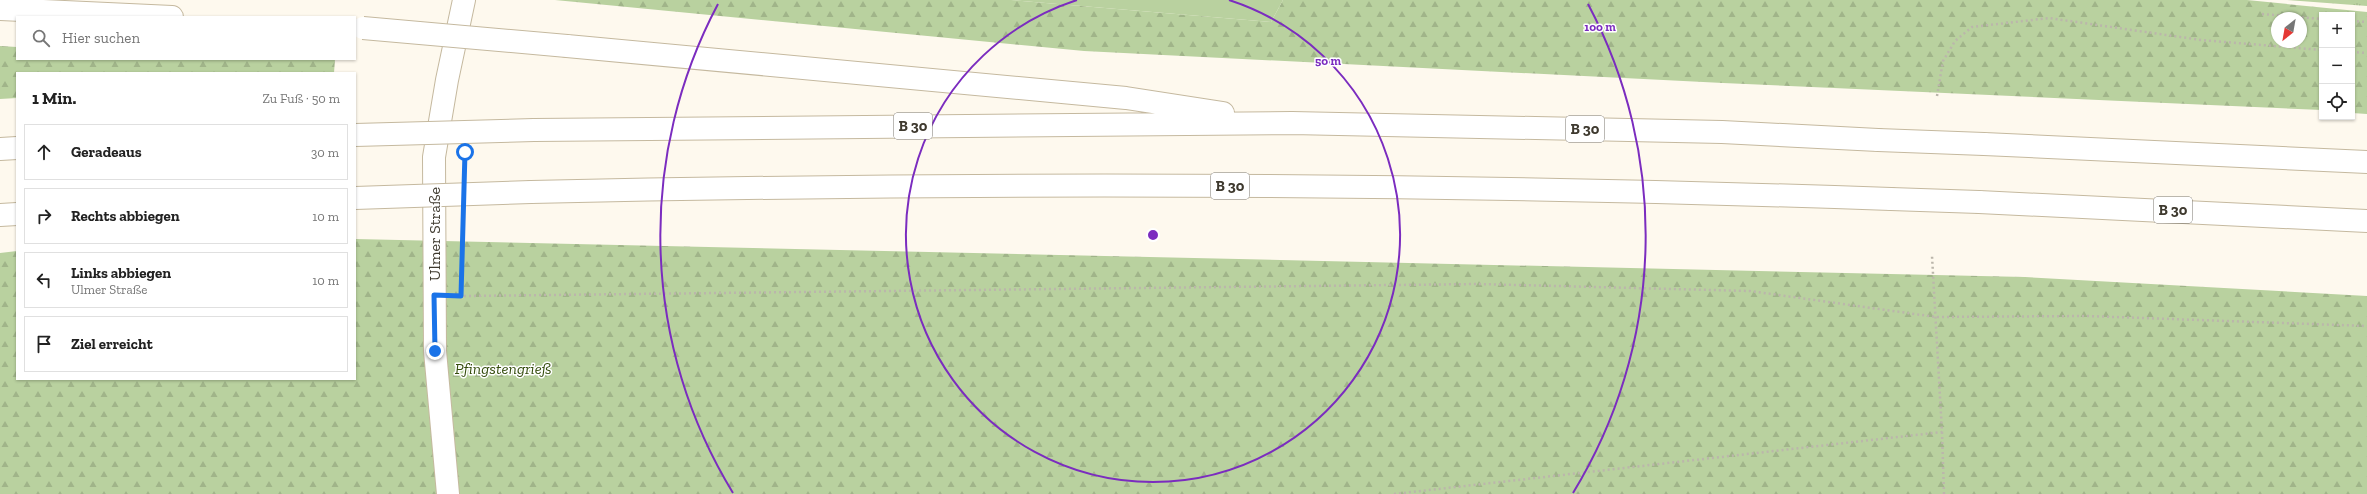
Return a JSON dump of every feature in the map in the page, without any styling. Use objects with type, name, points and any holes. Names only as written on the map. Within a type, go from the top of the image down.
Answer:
[{"type":"main road","name":"Ulmer Straße","points":[[448,494],[435,351],[434,157],[447,80],[464,0]]},
{"type":"main road","points":[[0,9],[150,16]]},
{"type":"main road","points":[[359,28],[1126,98],[1292,123]]},
{"type":"main road","name":"B 30","points":[[356,135],[534,130],[1292,123],[1722,132],[2367,162]]},
{"type":"main road","points":[[0,149],[16,148]]},
{"type":"main road","name":"B 30","points":[[356,198],[531,192],[805,186],[1079,185],[1397,188],[1891,199],[2215,212],[2367,221]]},
{"type":"main road","points":[[0,215],[16,214]]},
{"type":"path","points":[[2262,14],[2319,18]]},
{"type":"path","points":[[1937,96],[1943,61],[1955,41],[1972,27],[2049,18],[2201,40],[2319,50]]},
{"type":"path","points":[[2355,21],[2367,22]]},
{"type":"path","points":[[2355,52],[2367,53]]},
{"type":"path","points":[[1932,256],[1944,494]]},
{"type":"path","points":[[434,295],[977,292],[1478,284],[1750,291],[1936,317],[2087,316],[2367,326]]},
{"type":"path","points":[[1394,494],[1942,432]]},
{"type":"green space","points":[[555,0],[1011,0],[1271,22],[1283,0],[2247,0],[2367,12],[2367,114],[2355,113],[2355,12],[2319,12],[2319,110],[1723,83],[1084,51]]},
{"type":"green space","points":[[1011,0],[1283,0],[1271,22]]},
{"type":"green space","points":[[2287,0],[2367,0],[2367,6]]},
{"type":"green space","points":[[0,46],[16,47],[16,60],[335,60],[334,72],[16,72],[16,98],[0,99]]},
{"type":"green space","name":"Pfingstengrieß","points":[[356,239],[2025,277],[2367,296],[2367,494],[0,494],[0,253],[16,251],[16,380],[356,380]]},
{"type":"route","points":[[435,351],[434,295],[461,296],[465,152]]}]
